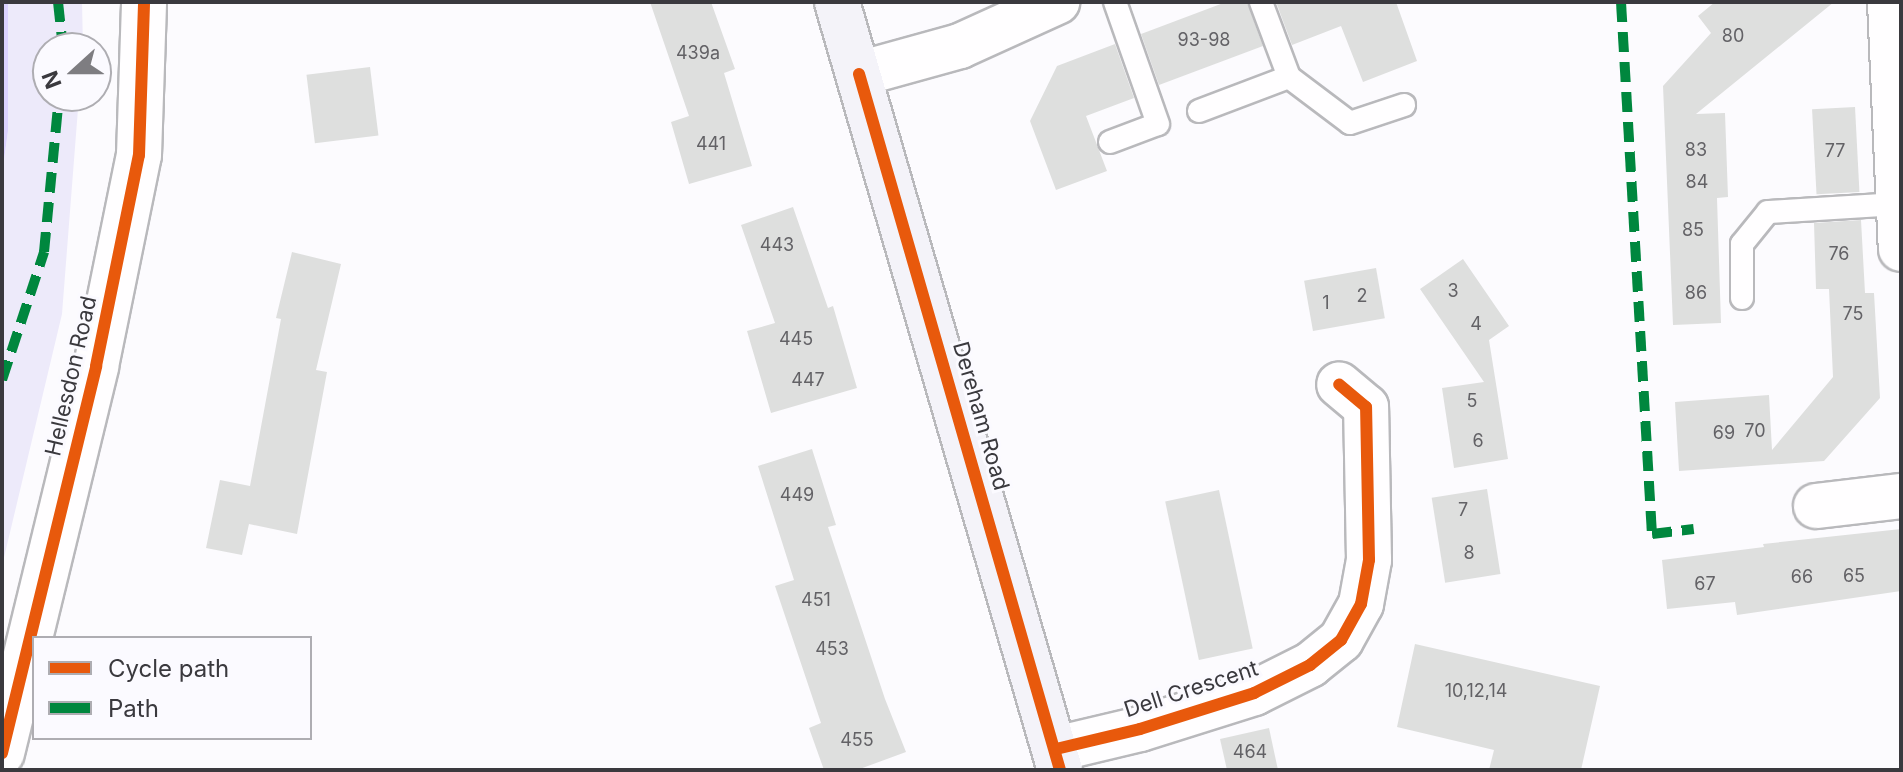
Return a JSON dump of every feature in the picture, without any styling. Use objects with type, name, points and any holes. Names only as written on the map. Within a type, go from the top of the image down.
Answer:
[{"type":"highway","name":"Dereham Road","points":[[837,2],[1058,759]]},
{"type":"street","name":"Hellesdon Road","points":[[36,636],[139,155],[144,2]]},
{"type":"street","points":[[859,74],[960,46],[1057,2]]},
{"type":"street","points":[[1890,2],[1901,249]]},
{"type":"street","name":"Dell Crescent","points":[[1058,759],[1254,693],[1310,665],[1341,640],[1361,604],[1369,560],[1364,391]]},
{"type":"street","points":[[1816,506],[1901,496]]},
{"type":"street","name":"Hellesdon Road","points":[[16,727],[32,655]]},
{"type":"lane","points":[[1110,142],[1158,124],[1115,2]]},
{"type":"lane","points":[[1261,2],[1289,77],[1350,123],[1404,105]]},
{"type":"lane","points":[[1199,111],[1289,77]]},
{"type":"lane","points":[[1742,298],[1742,244],[1768,212],[1899,204]]},
{"type":"shaded area","points":[[2,2],[8,2],[8,131],[2,174]]},
{"type":"shaded area","points":[[8,2],[82,2],[83,32],[32,32],[32,112],[78,112],[62,314],[2,566],[2,174],[8,131]]},
{"type":"building","points":[[650,2],[711,2],[735,69],[724,73],[752,166],[689,184],[671,122],[689,116]]},
{"type":"building","points":[[1226,2],[1247,2],[1263,46],[1159,85],[1141,34]]},
{"type":"building","points":[[1276,2],[1396,2],[1417,61],[1363,82],[1341,26],[1292,45]]},
{"type":"building","points":[[1715,2],[1834,2],[1696,114],[1725,113],[1728,197],[1717,198],[1721,323],[1673,325],[1663,86],[1711,33],[1698,16]]},
{"type":"building","points":[[1115,44],[1134,98],[1086,116],[1107,171],[1056,190],[1030,121],[1057,66]]},
{"type":"building","points":[[370,67],[378,135],[315,143],[306,75]]},
{"type":"building","points":[[1855,107],[1859,192],[1817,194],[1812,109]]},
{"type":"building","points":[[793,207],[828,308],[833,306],[857,388],[771,413],[747,331],[775,323],[741,225]]},
{"type":"building","points":[[1861,220],[1865,293],[1874,293],[1880,398],[1824,461],[1679,471],[1675,402],[1769,395],[1772,450],[1833,377],[1829,289],[1816,289],[1814,223]]},
{"type":"building","points":[[292,252],[341,264],[316,370],[327,372],[297,534],[249,524],[242,555],[206,548],[220,480],[250,486],[281,319],[276,318]]},
{"type":"building","points":[[1463,259],[1509,326],[1489,340],[1508,459],[1454,468],[1442,388],[1484,382],[1420,289]]},
{"type":"building","points":[[1376,268],[1385,318],[1313,331],[1304,281]]},
{"type":"building","points":[[812,449],[836,525],[828,527],[885,699],[906,752],[857,770],[824,770],[809,728],[821,723],[775,586],[794,580],[758,466]]},
{"type":"building","points":[[1487,489],[1500,574],[1445,583],[1432,498]]},
{"type":"building","points":[[1219,490],[1253,648],[1199,660],[1165,501]]},
{"type":"building","points":[[1901,529],[1901,591],[1737,615],[1735,602],[1667,609],[1662,560],[1764,547],[1763,544]]},
{"type":"building","points":[[1415,644],[1600,686],[1581,770],[1489,770],[1494,750],[1397,727]]},
{"type":"building","points":[[1269,728],[1278,770],[1227,770],[1220,739]]},
{"type":"marked path","points":[[58,2],[61,32]]},
{"type":"marked path","points":[[1621,2],[1652,534],[1694,529]]},
{"type":"marked path","points":[[2,380],[44,252],[57,112]]},
{"type":"cycle path","points":[[2,753],[96,366],[139,155],[144,2]]},
{"type":"cycle path","points":[[859,74],[1060,770]]},
{"type":"cycle path","points":[[1056,749],[1140,729],[1254,693],[1310,665],[1341,640],[1361,604],[1369,560],[1366,407],[1339,384]]}]
